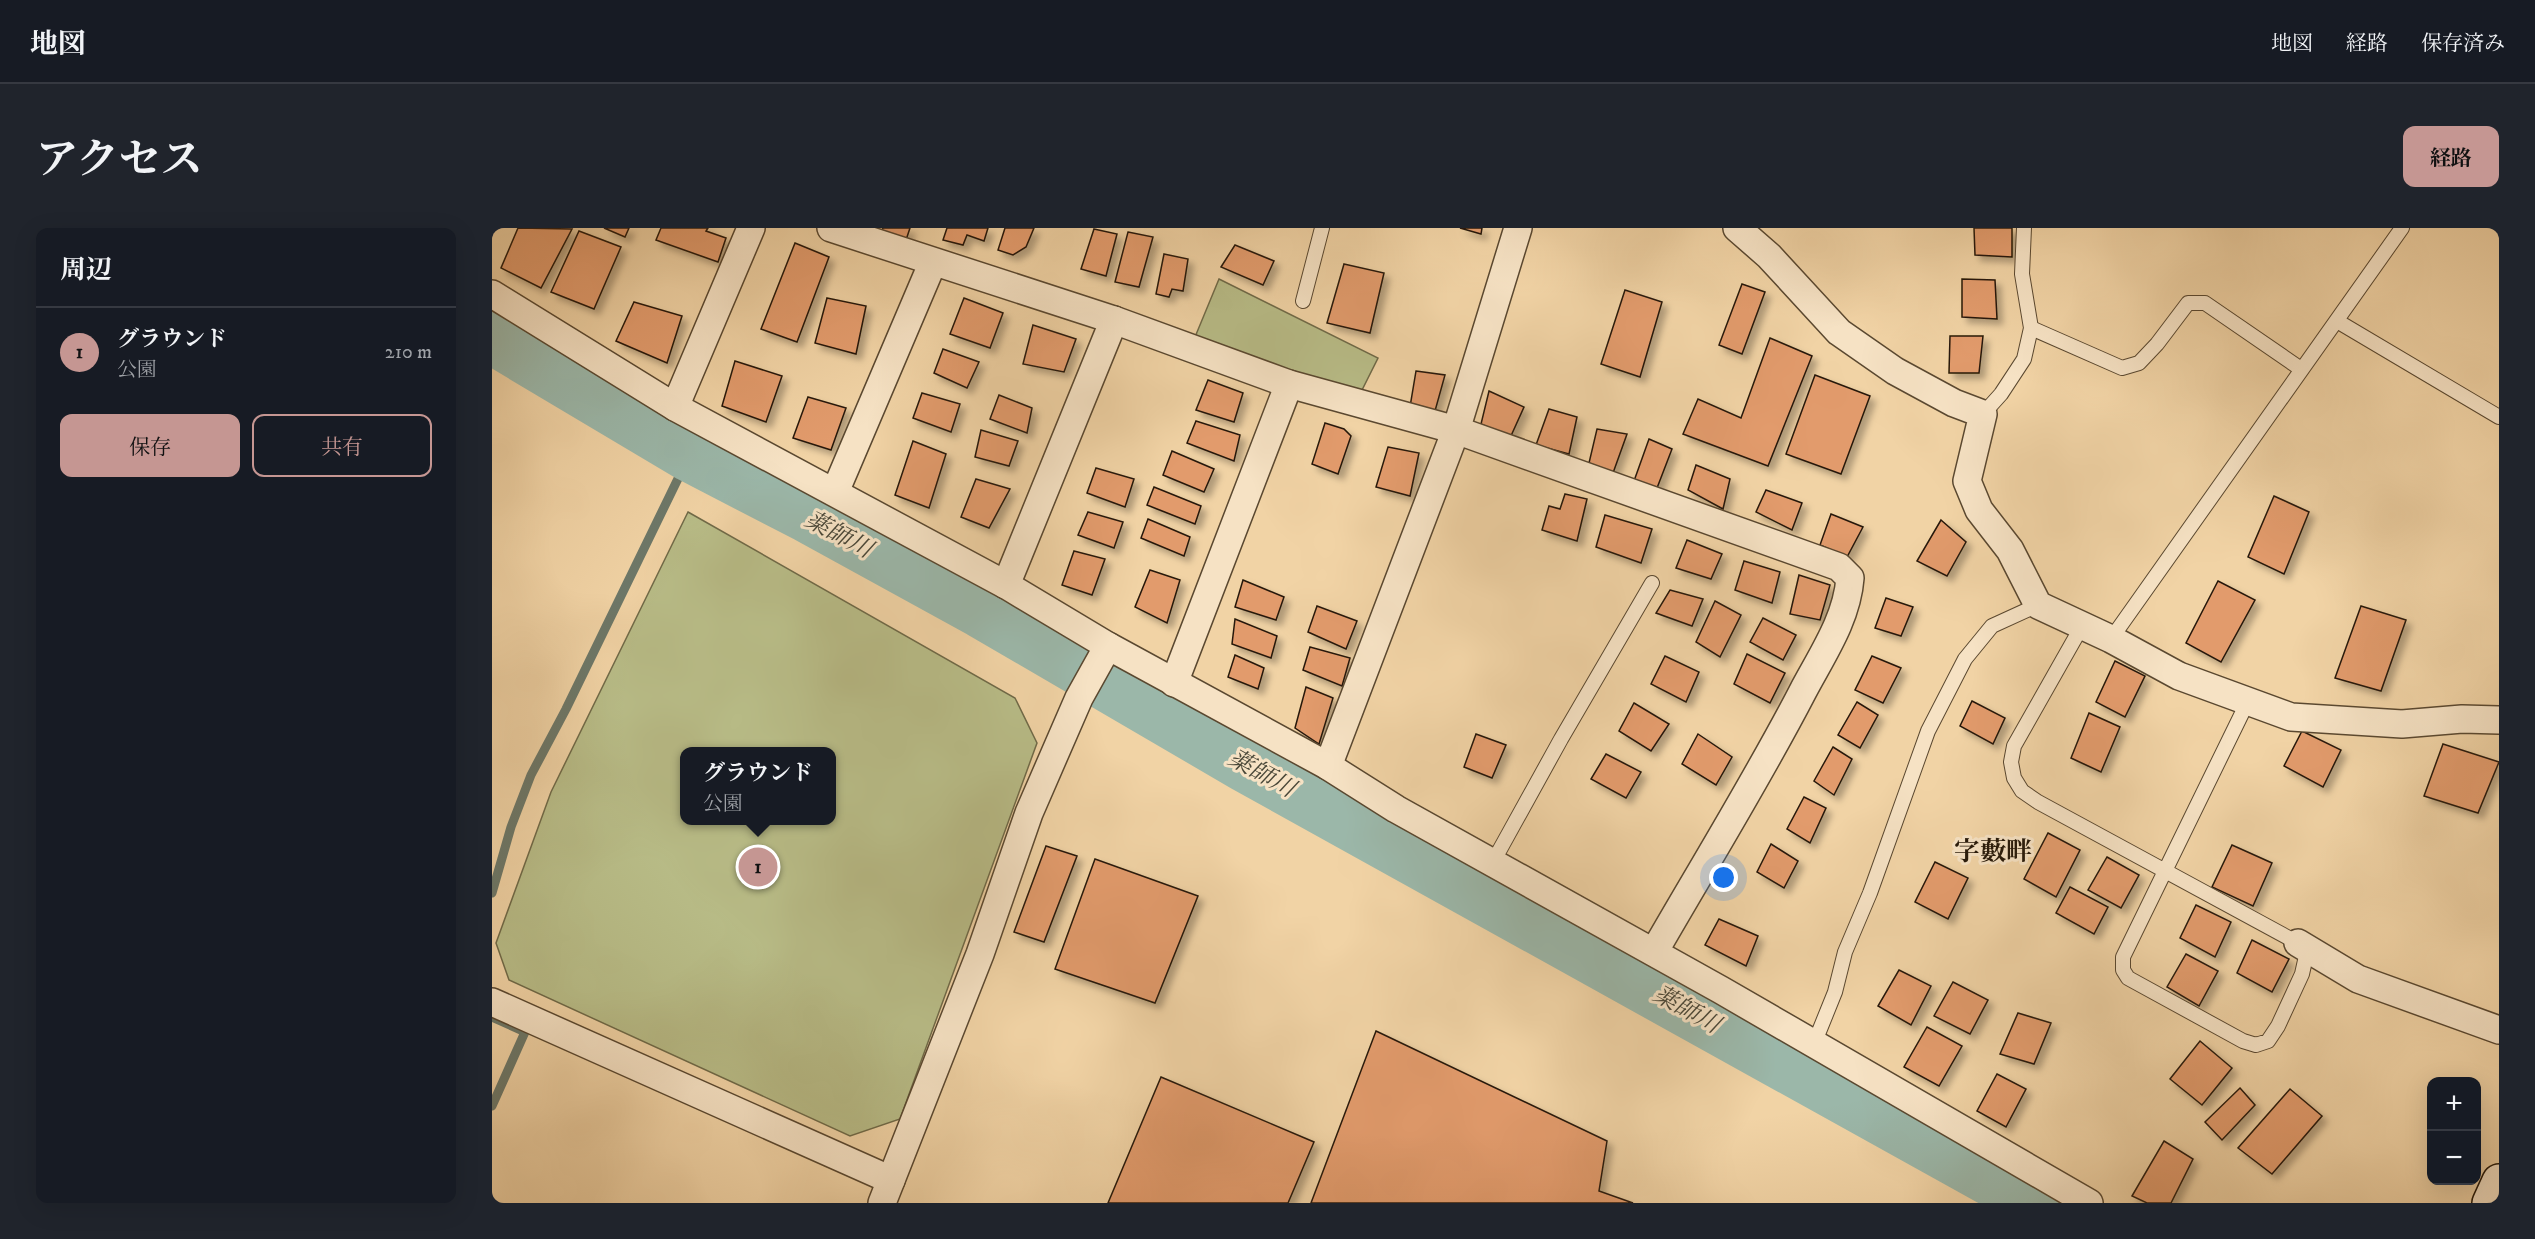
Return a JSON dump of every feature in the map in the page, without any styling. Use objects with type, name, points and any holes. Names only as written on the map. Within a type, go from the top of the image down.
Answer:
[{"type":"main road","points":[[2489,1203],[2499,1181]]},
{"type":"street","points":[[675,407],[751,228]]},
{"type":"street","points":[[831,228],[1114,320],[1289,384],[1456,430],[1839,567],[1850,578],[1849,594],[1839,623],[1774,748],[1654,952]]},
{"type":"street","points":[[1328,766],[1456,430],[1518,228]]},
{"type":"street","points":[[1737,228],[1769,256],[1839,332],[1895,371],[1954,403],[1983,414],[1967,481],[1979,510],[2010,550],[2038,605],[2111,639],[2179,676],[2291,717],[2402,724],[2462,719],[2499,720]]},
{"type":"street","points":[[835,492],[933,262]]},
{"type":"street","points":[[492,294],[675,407],[1006,585],[1105,653],[1174,683],[1328,766],[1396,810],[1654,952],[2089,1203]]},
{"type":"street","points":[[1006,585],[1114,320]]},
{"type":"street","points":[[1174,683],[1289,384]]},
{"type":"street","points":[[492,1002],[887,1191],[981,954],[1029,813],[1079,698],[1105,653]]},
{"type":"street","points":[[2298,943],[2358,979],[2499,1030]]},
{"type":"lane","points":[[1303,301],[1322,228]]},
{"type":"lane","points":[[1983,414],[2001,394],[2024,359],[2031,328],[2022,274],[2024,228]]},
{"type":"lane","points":[[2111,639],[2402,228]]},
{"type":"lane","points":[[2031,328],[2122,368],[2139,363],[2157,344],[2188,303],[2205,303],[2301,369]]},
{"type":"lane","points":[[2337,321],[2499,417]]},
{"type":"lane","points":[[1493,862],[1561,739],[1652,583]]},
{"type":"lane","points":[[1814,1044],[1835,992],[1845,952],[1870,893],[1928,731],[1965,658],[1992,626],[2038,605]]},
{"type":"lane","points":[[2082,626],[2014,746],[2012,762],[2014,778],[2022,791],[2038,802],[2164,871],[2298,943],[2306,956],[2302,974],[2278,1026],[2268,1041],[2256,1045],[2243,1041],[2128,978],[2122,970],[2123,957],[2164,871],[2248,701]]},
{"type":"green space","points":[[1219,279],[1378,358],[1358,398],[1195,337]]},
{"type":"green space","points":[[688,512],[1015,698],[1037,743],[900,1119],[850,1136],[509,980],[496,943],[551,792]]},
{"type":"building","points":[[518,228],[572,229],[541,288],[501,268]]},
{"type":"building","points":[[604,228],[629,228],[625,237]]},
{"type":"building","points":[[661,228],[708,228],[706,231],[726,238],[718,262],[656,240]]},
{"type":"building","points":[[883,228],[910,228],[904,246],[879,237]]},
{"type":"building","points":[[947,228],[988,228],[984,241],[967,235],[963,245],[943,240]]},
{"type":"building","points":[[1005,228],[1034,228],[1026,247],[1013,255],[998,250]]},
{"type":"building","points":[[1460,228],[1482,228],[1481,234]]},
{"type":"building","points":[[1974,228],[2012,228],[2012,257],[1975,255]]},
{"type":"building","points":[[1094,229],[1117,234],[1106,276],[1081,269]]},
{"type":"building","points":[[579,231],[621,247],[594,309],[551,292]]},
{"type":"building","points":[[1128,232],[1153,237],[1139,287],[1115,282]]},
{"type":"building","points":[[795,243],[829,257],[797,342],[761,329]]},
{"type":"building","points":[[1235,245],[1274,261],[1263,285],[1221,267]]},
{"type":"building","points":[[1164,254],[1188,259],[1183,291],[1172,289],[1169,297],[1156,294]]},
{"type":"building","points":[[1344,264],[1384,273],[1370,333],[1327,323]]},
{"type":"building","points":[[1962,279],[1995,280],[1997,319],[1962,317]]},
{"type":"building","points":[[1742,284],[1765,292],[1742,354],[1719,345]]},
{"type":"building","points":[[1625,290],[1662,302],[1640,377],[1601,364]]},
{"type":"building","points":[[827,298],[866,306],[856,354],[815,343]]},
{"type":"building","points":[[964,298],[1003,313],[990,348],[950,334]]},
{"type":"building","points":[[634,302],[682,316],[667,363],[616,341]]},
{"type":"building","points":[[1033,325],[1076,339],[1064,372],[1023,364]]},
{"type":"building","points":[[1950,336],[1983,336],[1979,373],[1949,373]]},
{"type":"building","points":[[1770,338],[1812,356],[1768,466],[1683,434],[1698,399],[1741,418]]},
{"type":"building","points":[[943,349],[979,362],[967,388],[934,373]]},
{"type":"building","points":[[735,361],[782,376],[766,422],[722,406]]},
{"type":"building","points":[[1416,371],[1445,375],[1435,411],[1410,407]]},
{"type":"building","points":[[1815,375],[1870,396],[1841,474],[1786,454]]},
{"type":"building","points":[[1208,380],[1243,393],[1234,422],[1196,410]]},
{"type":"building","points":[[1489,391],[1524,407],[1510,438],[1481,424]]},
{"type":"building","points":[[922,393],[960,404],[951,432],[913,418]]},
{"type":"building","points":[[999,395],[1032,408],[1027,433],[990,419]]},
{"type":"building","points":[[808,397],[846,408],[831,450],[793,438]]},
{"type":"building","points":[[1549,409],[1577,417],[1569,454],[1536,445]]},
{"type":"building","points":[[1196,421],[1240,435],[1234,461],[1187,443]]},
{"type":"building","points":[[1325,423],[1344,429],[1351,436],[1338,474],[1312,464]]},
{"type":"building","points":[[1597,429],[1627,434],[1613,473],[1589,463]]},
{"type":"building","points":[[981,430],[1018,441],[1009,466],[975,457]]},
{"type":"building","points":[[1649,439],[1672,449],[1657,488],[1634,481]]},
{"type":"building","points":[[913,441],[946,454],[929,508],[895,495]]},
{"type":"building","points":[[1388,447],[1419,453],[1410,496],[1376,487]]},
{"type":"building","points":[[1172,451],[1214,469],[1204,492],[1163,475]]},
{"type":"building","points":[[1696,465],[1730,479],[1723,509],[1688,490]]},
{"type":"building","points":[[1096,468],[1134,479],[1125,507],[1087,493]]},
{"type":"building","points":[[976,479],[1010,489],[989,528],[961,517]]},
{"type":"building","points":[[1154,487],[1201,506],[1195,524],[1147,505]]},
{"type":"building","points":[[1766,490],[1802,503],[1792,530],[1756,512]]},
{"type":"building","points":[[1565,494],[1587,499],[1577,541],[1542,530],[1549,506],[1560,509]]},
{"type":"building","points":[[2274,496],[2309,512],[2284,574],[2248,557]]},
{"type":"building","points":[[1088,512],[1123,522],[1114,548],[1078,535]]},
{"type":"building","points":[[1831,514],[1863,527],[1847,557],[1820,545]]},
{"type":"building","points":[[1605,515],[1652,529],[1641,563],[1596,547]]},
{"type":"building","points":[[1148,519],[1190,537],[1184,556],[1141,538]]},
{"type":"building","points":[[1941,520],[1966,542],[1947,576],[1917,561]]},
{"type":"building","points":[[1687,540],[1722,554],[1711,579],[1676,568]]},
{"type":"building","points":[[1074,551],[1105,559],[1092,595],[1062,585]]},
{"type":"building","points":[[1744,561],[1780,572],[1772,603],[1735,590]]},
{"type":"building","points":[[1150,570],[1180,580],[1167,623],[1135,607]]},
{"type":"building","points":[[1799,575],[1830,585],[1820,620],[1790,614]]},
{"type":"building","points":[[1243,580],[1284,597],[1276,620],[1235,607]]},
{"type":"building","points":[[2218,581],[2255,600],[2221,662],[2186,643]]},
{"type":"building","points":[[1670,590],[1703,599],[1692,626],[1656,613]]},
{"type":"building","points":[[1886,598],[1913,607],[1901,636],[1875,628]]},
{"type":"building","points":[[1715,601],[1741,615],[1720,657],[1696,642]]},
{"type":"building","points":[[1317,606],[1357,621],[1346,649],[1308,632]]},
{"type":"building","points":[[2361,606],[2406,620],[2381,691],[2335,678]]},
{"type":"building","points":[[1763,618],[1796,635],[1783,660],[1750,642]]},
{"type":"building","points":[[1235,619],[1277,636],[1271,658],[1232,644]]},
{"type":"building","points":[[1310,647],[1350,658],[1342,686],[1303,670]]},
{"type":"building","points":[[1747,654],[1785,673],[1770,703],[1734,684]]},
{"type":"building","points":[[1235,655],[1264,668],[1258,689],[1228,677]]},
{"type":"building","points":[[1665,656],[1699,672],[1686,702],[1651,684]]},
{"type":"building","points":[[1872,656],[1901,668],[1883,703],[1855,690]]},
{"type":"building","points":[[2115,661],[2145,676],[2125,717],[2096,702]]},
{"type":"building","points":[[1306,687],[1333,698],[1319,744],[1295,728]]},
{"type":"building","points":[[1972,701],[2005,718],[1993,744],[1960,726]]},
{"type":"building","points":[[1857,702],[1878,715],[1860,748],[1838,735]]},
{"type":"building","points":[[1634,703],[1669,724],[1651,751],[1619,731]]},
{"type":"building","points":[[2089,713],[2120,727],[2101,772],[2071,758]]},
{"type":"building","points":[[2302,731],[2341,750],[2323,787],[2284,766]]},
{"type":"building","points":[[1476,734],[1506,745],[1492,778],[1464,767]]},
{"type":"building","points":[[1698,734],[1732,757],[1716,785],[1682,764]]},
{"type":"building","points":[[2443,744],[2499,762],[2478,813],[2424,796]]},
{"type":"building","points":[[1833,747],[1852,759],[1834,795],[1814,781]]},
{"type":"building","points":[[1606,754],[1641,772],[1626,798],[1591,779]]},
{"type":"building","points":[[1804,797],[1826,808],[1810,843],[1787,829]]},
{"type":"building","points":[[2048,833],[2080,850],[2056,897],[2024,879]]},
{"type":"building","points":[[1771,844],[1798,861],[1784,888],[1757,872]]},
{"type":"building","points":[[2232,845],[2272,863],[2253,906],[2212,887]]},
{"type":"building","points":[[1046,846],[1077,856],[1044,942],[1014,932]]},
{"type":"building","points":[[2107,857],[2139,875],[2121,908],[2088,890]]},
{"type":"building","points":[[1095,859],[1198,896],[1155,1003],[1055,969]]},
{"type":"building","points":[[1935,862],[1968,878],[1948,919],[1915,902]]},
{"type":"building","points":[[2070,887],[2108,907],[2094,934],[2056,913]]},
{"type":"building","points":[[2196,905],[2231,922],[2215,957],[2180,938]]},
{"type":"building","points":[[1719,919],[1758,936],[1746,966],[1705,945]]},
{"type":"building","points":[[2252,940],[2289,959],[2272,992],[2237,973]]},
{"type":"building","points":[[2186,954],[2218,971],[2199,1006],[2167,987]]},
{"type":"building","points":[[1899,970],[1931,986],[1911,1025],[1878,1006]]},
{"type":"building","points":[[1953,982],[1988,1000],[1970,1034],[1934,1016]]},
{"type":"building","points":[[2018,1013],[2051,1023],[2034,1064],[2000,1054]]},
{"type":"building","points":[[1927,1027],[1962,1046],[1939,1086],[1904,1067]]},
{"type":"building","points":[[1376,1031],[1607,1141],[1599,1191],[1633,1203],[1311,1203]]},
{"type":"building","points":[[2200,1041],[2232,1068],[2202,1105],[2170,1079]]},
{"type":"building","points":[[1997,1074],[2026,1089],[2006,1127],[1977,1111]]},
{"type":"building","points":[[1161,1077],[1314,1142],[1288,1203],[1108,1203]]},
{"type":"building","points":[[2240,1088],[2255,1105],[2222,1140],[2205,1122]]},
{"type":"building","points":[[2290,1089],[2322,1116],[2272,1174],[2238,1148]]},
{"type":"building","points":[[2164,1141],[2193,1159],[2171,1203],[2147,1203],[2132,1196]]},
{"type":"waterway","name":"薬師川","points":[[492,336],[690,454],[808,515],[981,610],[1245,764],[2036,1203]]},
{"type":"waterway","points":[[492,893],[511,827],[531,775],[566,709],[690,454]]},
{"type":"waterway","points":[[492,1017],[525,1032],[492,1106]]},
{"type":"place","name":"グラウンド","points":[[758,867]]},
{"type":"district","name":"字藪畔","points":[[1993,851]]}]
